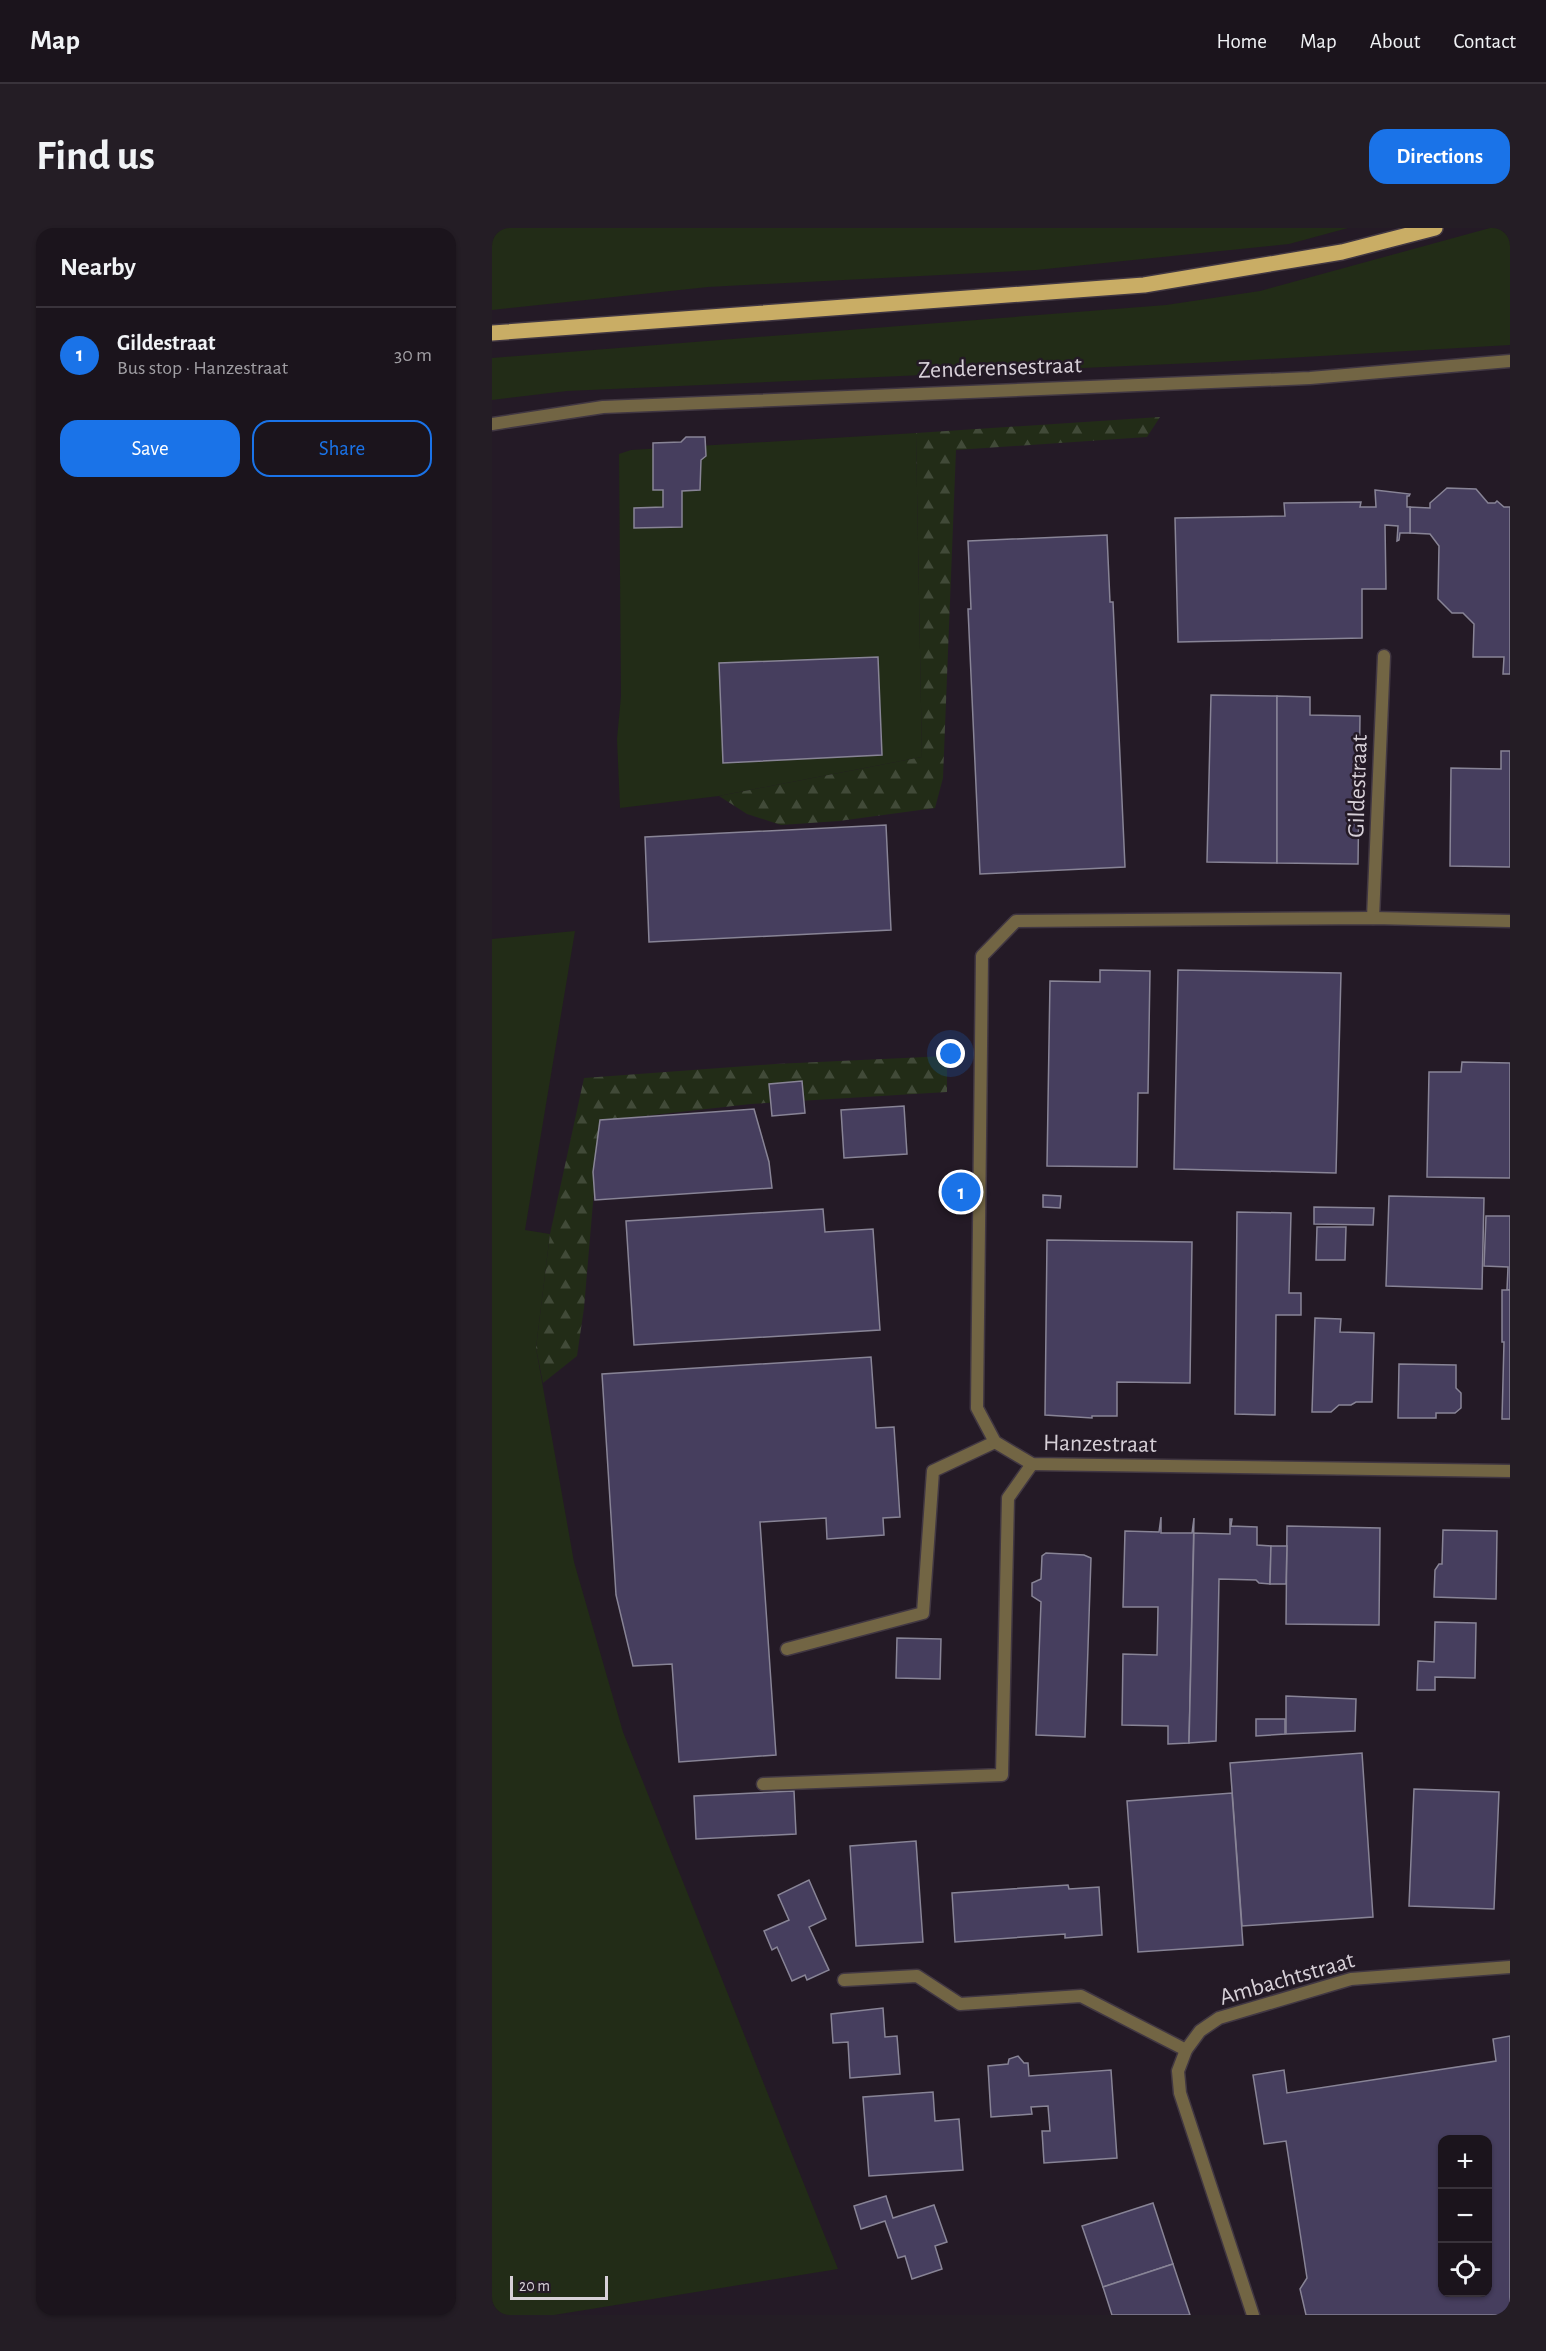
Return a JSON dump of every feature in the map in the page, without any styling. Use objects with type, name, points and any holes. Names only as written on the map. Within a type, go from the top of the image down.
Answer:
[{"type":"main road","points":[[492,333],[1144,285],[1332,254],[1435,228]]},
{"type":"street","name":"Zenderensestraat","points":[[492,424],[603,407],[1310,378],[1510,361]]},
{"type":"street","name":"Gildestraat","points":[[1373,918],[1384,656]]},
{"type":"street","points":[[787,1649],[923,1613],[933,1471],[995,1442],[977,1408],[982,956],[1016,921],[1373,918],[1510,921]]},
{"type":"street","name":"Hanzestraat","points":[[995,1442],[1032,1464],[1510,1471]]},
{"type":"street","points":[[762,1784],[1002,1775],[1008,1498],[1032,1464]]},
{"type":"street","name":"Ambachtstraat","points":[[1253,2315],[1180,2093],[1178,2071],[1186,2050],[1200,2031],[1219,2018],[1352,1979],[1510,1967]]},
{"type":"street","points":[[844,1980],[917,1976],[960,2004],[1081,1996],[1186,2050]]},
{"type":"green space","points":[[492,228],[1348,228],[1289,244],[1036,270],[708,287],[492,310]]},
{"type":"green space","points":[[1490,228],[1510,228],[1510,345],[1216,362],[567,391],[492,400],[492,358],[1166,305],[1260,291]]},
{"type":"green space","points":[[1160,417],[1147,437],[956,450],[943,778],[935,808],[839,821],[781,825],[747,814],[719,796],[922,757],[916,433]]},
{"type":"green space","points":[[916,433],[922,757],[719,796],[620,808],[617,739],[621,696],[619,454],[631,450]]},
{"type":"green space","points":[[575,931],[525,1230],[550,1234],[536,1348],[574,1562],[623,1732],[838,2269],[554,2315],[492,2315],[492,939]]},
{"type":"green space","points":[[947,1056],[947,1092],[751,1104],[600,1121],[584,1308],[577,1356],[543,1383],[536,1348],[550,1234],[584,1078],[775,1064]]},
{"type":"building","points":[[686,437],[705,437],[706,456],[701,460],[700,490],[682,491],[682,527],[634,528],[634,508],[663,507],[663,490],[653,490],[653,443],[681,442]]},
{"type":"building","points":[[1447,488],[1476,489],[1488,503],[1497,501],[1504,507],[1510,507],[1510,674],[1503,674],[1504,657],[1473,657],[1474,624],[1463,613],[1452,613],[1438,599],[1439,546],[1430,534],[1410,533],[1410,507],[1430,508],[1430,503]]},
{"type":"building","points":[[1375,490],[1410,494],[1407,496],[1407,507],[1410,507],[1410,533],[1400,533],[1397,541],[1398,526],[1385,525],[1386,589],[1362,589],[1362,638],[1178,642],[1175,518],[1285,516],[1284,503],[1361,502],[1360,507],[1376,507]]},
{"type":"building","points":[[1107,535],[1110,602],[1113,602],[1125,867],[980,874],[968,609],[971,609],[968,541]]},
{"type":"building","points":[[878,657],[882,755],[723,763],[719,663]]},
{"type":"building","points":[[1211,695],[1277,696],[1277,863],[1207,862]]},
{"type":"building","points":[[1277,696],[1310,697],[1310,715],[1360,716],[1358,864],[1277,863]]},
{"type":"building","points":[[1501,751],[1510,751],[1510,867],[1450,866],[1451,768],[1501,769]]},
{"type":"building","points":[[886,825],[891,930],[649,942],[645,837]]},
{"type":"building","points":[[1100,970],[1150,971],[1148,1093],[1138,1093],[1137,1167],[1047,1166],[1050,981],[1100,982]]},
{"type":"building","points":[[1178,970],[1341,973],[1336,1173],[1174,1169]]},
{"type":"building","points":[[1462,1062],[1510,1063],[1510,1178],[1427,1177],[1429,1072],[1461,1072]]},
{"type":"building","points":[[802,1081],[805,1113],[772,1116],[769,1084]]},
{"type":"building","points":[[904,1106],[907,1154],[844,1158],[841,1110]]},
{"type":"building","points":[[754,1109],[769,1162],[772,1188],[595,1200],[593,1172],[600,1120]]},
{"type":"building","points":[[1043,1195],[1061,1196],[1060,1208],[1043,1207]]},
{"type":"building","points":[[1389,1196],[1484,1198],[1482,1289],[1386,1286]]},
{"type":"building","points":[[1314,1207],[1374,1208],[1373,1225],[1314,1224]]},
{"type":"building","points":[[823,1209],[825,1232],[873,1229],[880,1330],[634,1345],[626,1221]]},
{"type":"building","points":[[1237,1212],[1291,1213],[1289,1293],[1301,1293],[1301,1315],[1276,1315],[1275,1415],[1235,1414]]},
{"type":"building","points":[[1486,1216],[1510,1216],[1510,1290],[1507,1290],[1508,1267],[1484,1266]]},
{"type":"building","points":[[1317,1227],[1346,1227],[1345,1260],[1316,1260]]},
{"type":"building","points":[[1047,1240],[1192,1242],[1190,1383],[1117,1382],[1117,1416],[1092,1416],[1092,1418],[1045,1415]]},
{"type":"building","points":[[1502,1290],[1510,1290],[1510,1419],[1502,1419],[1504,1342],[1502,1342]]},
{"type":"building","points":[[1315,1318],[1341,1319],[1340,1332],[1374,1333],[1372,1402],[1339,1405],[1331,1412],[1312,1412]]},
{"type":"building","points":[[871,1357],[876,1428],[894,1427],[900,1517],[883,1518],[884,1535],[827,1539],[826,1518],[760,1522],[776,1755],[679,1762],[672,1664],[633,1666],[616,1595],[602,1374]]},
{"type":"building","points":[[1399,1364],[1456,1365],[1456,1388],[1461,1393],[1461,1408],[1455,1413],[1436,1413],[1436,1418],[1398,1418]]},
{"type":"building","points":[[1161,1517],[1161,1533],[1192,1533],[1194,1518],[1189,1743],[1168,1744],[1168,1726],[1122,1725],[1123,1654],[1157,1655],[1158,1607],[1123,1607],[1125,1531],[1159,1532]]},
{"type":"building","points":[[1230,1519],[1232,1519],[1231,1526],[1257,1527],[1257,1545],[1271,1546],[1270,1584],[1259,1583],[1256,1580],[1219,1579],[1216,1741],[1189,1743],[1194,1533],[1230,1534]]},
{"type":"building","points":[[1287,1526],[1380,1528],[1379,1625],[1286,1624]]},
{"type":"building","points":[[1443,1530],[1497,1531],[1496,1599],[1434,1597],[1435,1570],[1439,1564],[1442,1564]]},
{"type":"building","points":[[1271,1546],[1287,1546],[1286,1584],[1270,1584]]},
{"type":"building","points":[[1046,1553],[1084,1555],[1091,1558],[1085,1737],[1036,1735],[1041,1602],[1032,1596],[1032,1583],[1041,1579],[1042,1556]]},
{"type":"building","points":[[1435,1622],[1476,1623],[1475,1678],[1435,1677],[1435,1690],[1417,1690],[1418,1661],[1434,1662]]},
{"type":"building","points":[[897,1638],[941,1639],[940,1679],[896,1678]]},
{"type":"building","points":[[1286,1696],[1356,1699],[1355,1731],[1286,1734]]},
{"type":"building","points":[[1256,1719],[1285,1719],[1285,1734],[1256,1736]]},
{"type":"building","points":[[1362,1753],[1373,1917],[1242,1926],[1230,1763]]},
{"type":"building","points":[[1414,1789],[1499,1792],[1494,1909],[1409,1906]]},
{"type":"building","points":[[794,1791],[796,1834],[696,1839],[694,1796]]},
{"type":"building","points":[[1232,1793],[1243,1945],[1138,1952],[1127,1801]]},
{"type":"building","points":[[916,1841],[923,1942],[856,1946],[850,1846]]},
{"type":"building","points":[[809,1880],[826,1919],[809,1927],[829,1970],[807,1980],[805,1975],[792,1981],[777,1947],[772,1950],[764,1931],[789,1920],[778,1895]]},
{"type":"building","points":[[1068,1885],[1069,1889],[1099,1887],[1102,1935],[1065,1938],[1065,1934],[955,1942],[952,1893]]},
{"type":"building","points":[[883,2008],[885,2037],[897,2036],[900,2074],[850,2078],[848,2042],[833,2043],[831,2014]]},
{"type":"building","points":[[1510,2036],[1510,2315],[1306,2315],[1300,2289],[1307,2278],[1286,2141],[1264,2144],[1253,2075],[1284,2070],[1287,2093],[1496,2061],[1493,2039]]},
{"type":"building","points":[[1018,2056],[1024,2063],[1028,2063],[1029,2076],[1111,2070],[1117,2158],[1044,2163],[1042,2131],[1050,2131],[1048,2106],[1031,2107],[1032,2114],[991,2117],[988,2066],[1008,2064],[1009,2059]]},
{"type":"building","points":[[933,2092],[935,2121],[959,2119],[963,2170],[869,2176],[863,2097]]},
{"type":"building","points":[[886,2196],[893,2218],[934,2205],[947,2242],[935,2246],[942,2269],[912,2279],[905,2256],[898,2258],[885,2221],[861,2229],[854,2206]]},
{"type":"building","points":[[1153,2203],[1173,2264],[1103,2287],[1082,2226]]},
{"type":"building","points":[[1173,2264],[1190,2315],[1112,2315],[1103,2287]]},
{"type":"place","name":"Gildestraat","points":[[961,1192]]}]
